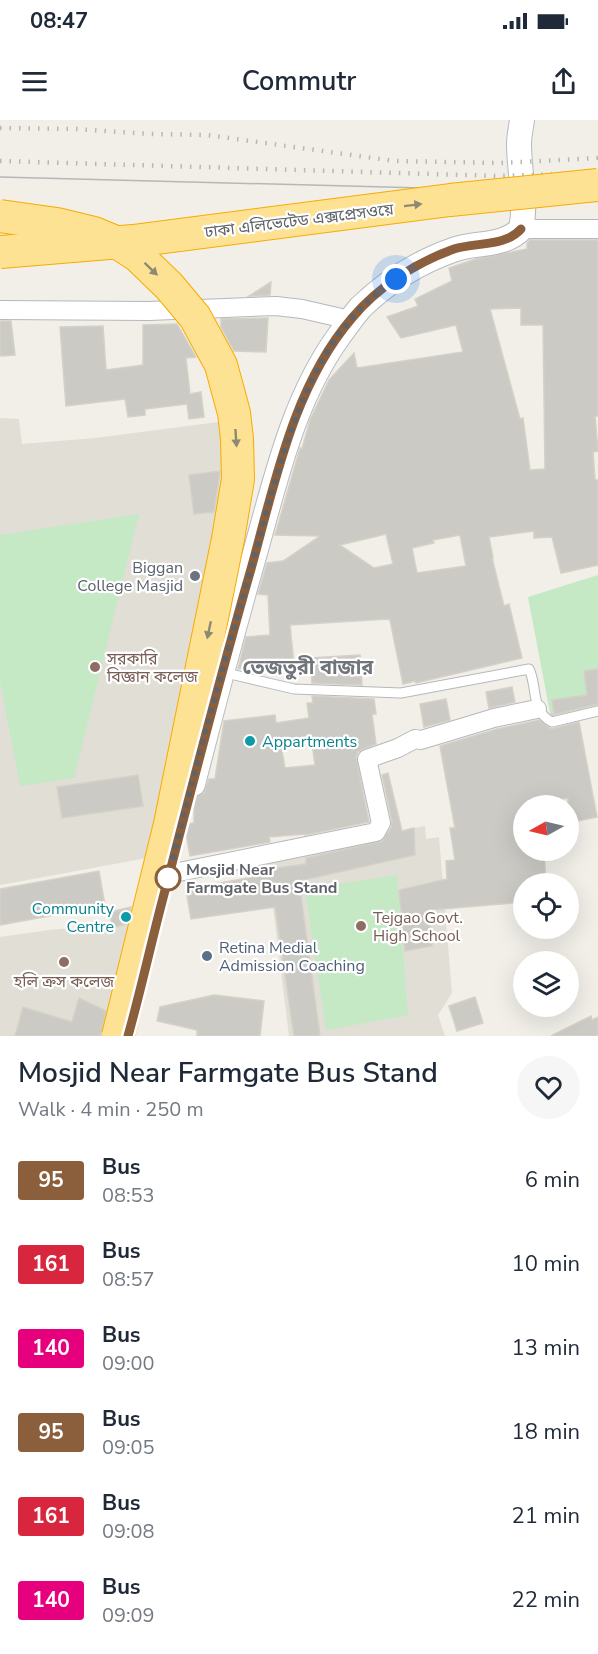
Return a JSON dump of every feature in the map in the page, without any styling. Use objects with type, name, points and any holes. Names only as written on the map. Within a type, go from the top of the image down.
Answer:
[{"type":"highway","name":"ঢাকা এলিভেটেড এক্সপ্রেসওয়ে","points":[[0,252],[133,241],[439,202],[598,185]]},
{"type":"highway","points":[[0,216],[57,224],[94,233],[138,256],[195,316],[221,365],[234,413],[238,479],[228,539],[170,824],[118,1036]]},
{"type":"street","points":[[509,120],[520,131],[521,229]]},
{"type":"street","points":[[128,1036],[222,672],[285,448],[312,380],[327,352],[350,320],[386,286],[407,271],[453,250],[472,244],[508,239],[521,229],[598,229]]},
{"type":"street","points":[[0,310],[149,311],[276,306],[303,309],[350,320]]},
{"type":"street","points":[[169,874],[376,832],[381,823],[367,759],[415,739],[421,740],[476,723],[537,709]]},
{"type":"lane","points":[[222,672],[294,689],[401,693],[529,669],[537,709],[547,719],[552,722],[598,711]]},
{"type":"shaded area","name":"সরকারি বিজ্ঞান কলেজ","points":[[0,418],[19,419],[22,444],[95,438],[226,421],[231,477],[147,858],[0,885]]},
{"type":"shaded area","name":"Tejgao Govt. High School","points":[[425,826],[426,839],[439,837],[452,993],[438,1015],[445,1036],[289,1036],[267,858]]},
{"type":"shaded area","name":"হলি ক্রস কলেজ","points":[[140,922],[105,1036],[0,1036],[0,937]]},
{"type":"green space","points":[[139,514],[74,778],[20,786],[0,681],[0,535]]},
{"type":"green space","points":[[598,575],[598,709],[551,718],[528,597]]},
{"type":"green space","points":[[397,875],[408,1015],[326,1030],[305,889]]},
{"type":"building","points":[[530,240],[598,240],[598,416],[595,416],[598,451],[593,452],[595,480],[598,480],[598,565],[561,573],[552,537],[534,538],[534,531],[489,537],[504,606],[509,604],[522,658],[403,684],[388,619],[290,625],[294,665],[238,669],[246,637],[270,635],[268,595],[258,594],[267,563],[283,561],[320,536],[275,535],[300,448],[302,449],[310,420],[329,380],[354,353],[357,368],[463,352],[456,325],[401,338],[387,317],[418,306],[415,299],[452,281],[449,268],[476,259],[527,249],[527,243]],"holes":[[[521,308],[521,325],[543,325],[545,469],[530,470],[523,418],[520,419],[490,309]],[[386,534],[393,564],[374,568],[340,545]],[[460,535],[466,566],[417,573],[412,548],[434,543],[433,540]]]},
{"type":"building","points":[[271,282],[270,295],[249,296]]},
{"type":"building","points":[[268,318],[266,352],[234,351],[221,327],[221,319]]},
{"type":"building","points":[[0,321],[11,321],[15,355],[0,356]]},
{"type":"building","points":[[177,324],[196,357],[186,358],[190,394],[201,392],[204,417],[189,419],[187,404],[145,409],[145,415],[128,417],[125,399],[66,406],[60,327],[103,326],[106,370],[143,365],[143,325]]},
{"type":"building","points":[[220,471],[214,512],[194,514],[189,475]]},
{"type":"building","points":[[360,655],[362,685],[312,683],[310,658]]},
{"type":"building","points":[[598,669],[598,704],[553,715],[552,714],[554,714],[552,700],[587,695],[584,671]]},
{"type":"building","points":[[512,687],[515,702],[489,708],[486,692]]},
{"type":"building","points":[[312,696],[374,699],[376,714],[372,714],[376,744],[358,752],[356,757],[369,822],[305,835],[269,837],[270,842],[190,856],[186,833],[188,824],[194,823],[194,798],[204,793],[209,779],[215,779],[224,721],[275,715],[276,723],[309,718],[307,703],[313,703]],"holes":[[[311,736],[315,765],[285,768],[280,740]]]},
{"type":"building","points":[[446,699],[450,720],[424,727],[420,704]]},
{"type":"building","points":[[539,720],[551,729],[579,722],[597,817],[579,821],[579,795],[513,795],[513,861],[545,861],[545,873],[513,873],[513,903],[430,910],[432,946],[405,951],[399,890],[447,879],[446,861],[455,860],[450,828],[455,828],[440,746],[497,729]]},
{"type":"building","points":[[388,773],[402,831],[414,828],[415,855],[299,881],[320,1036],[294,1036],[275,907],[191,919],[186,889],[270,874],[269,869],[306,864],[306,858],[382,841],[391,828],[392,821],[382,775]]},
{"type":"building","points":[[138,775],[143,806],[62,818],[57,787]]},
{"type":"building","points":[[99,871],[105,906],[0,925],[0,889]]},
{"type":"building","points":[[131,907],[127,924],[112,928],[110,912]]},
{"type":"building","points":[[214,995],[264,1001],[260,1036],[197,1036],[197,1030],[157,1021],[160,1007]]},
{"type":"building","points":[[475,997],[483,1023],[457,1031],[449,1006]]},
{"type":"building","points":[[79,998],[106,1011],[101,1036],[15,1036],[23,1007],[72,1022]]},
{"type":"building","points":[[591,1016],[592,1020],[598,1017],[598,1036],[551,1036]]},
{"type":"tram line","points":[[0,177],[499,190],[598,189]]},
{"type":"railway","points":[[0,128],[207,135],[395,161],[500,163],[598,158]]},
{"type":"railway","points":[[0,161],[498,176],[598,173]]},
{"type":"bus line","name":"95","points":[[128,1036],[222,672],[285,448],[312,380],[327,352],[350,320],[386,286],[428,260],[472,244],[508,239],[521,229]]},
{"type":"place","name":"Biggan College Masjid","points":[[195,576]]},
{"type":"place","name":"সরকারি বিজ্ঞান কলেজ","points":[[95,667]]},
{"type":"place","name":"Appartments","points":[[250,741]]},
{"type":"place","name":"Mosjid Near Farmgate Bus Stand","points":[[168,878]]},
{"type":"place","name":"Community Centre","points":[[126,917]]},
{"type":"place","name":"Tejgao Govt. High School","points":[[361,926]]},
{"type":"place","name":"Retina Medial Admission Coaching","points":[[207,956]]},
{"type":"place","name":"হলি ক্রস কলেজ","points":[[64,962]]},
{"type":"district","name":"তেজতুরী বাজার","points":[[308,667]]},
{"type":"route","points":[[168,878],[234,627],[285,448],[298,412],[327,352],[350,320],[396,279]]}]
